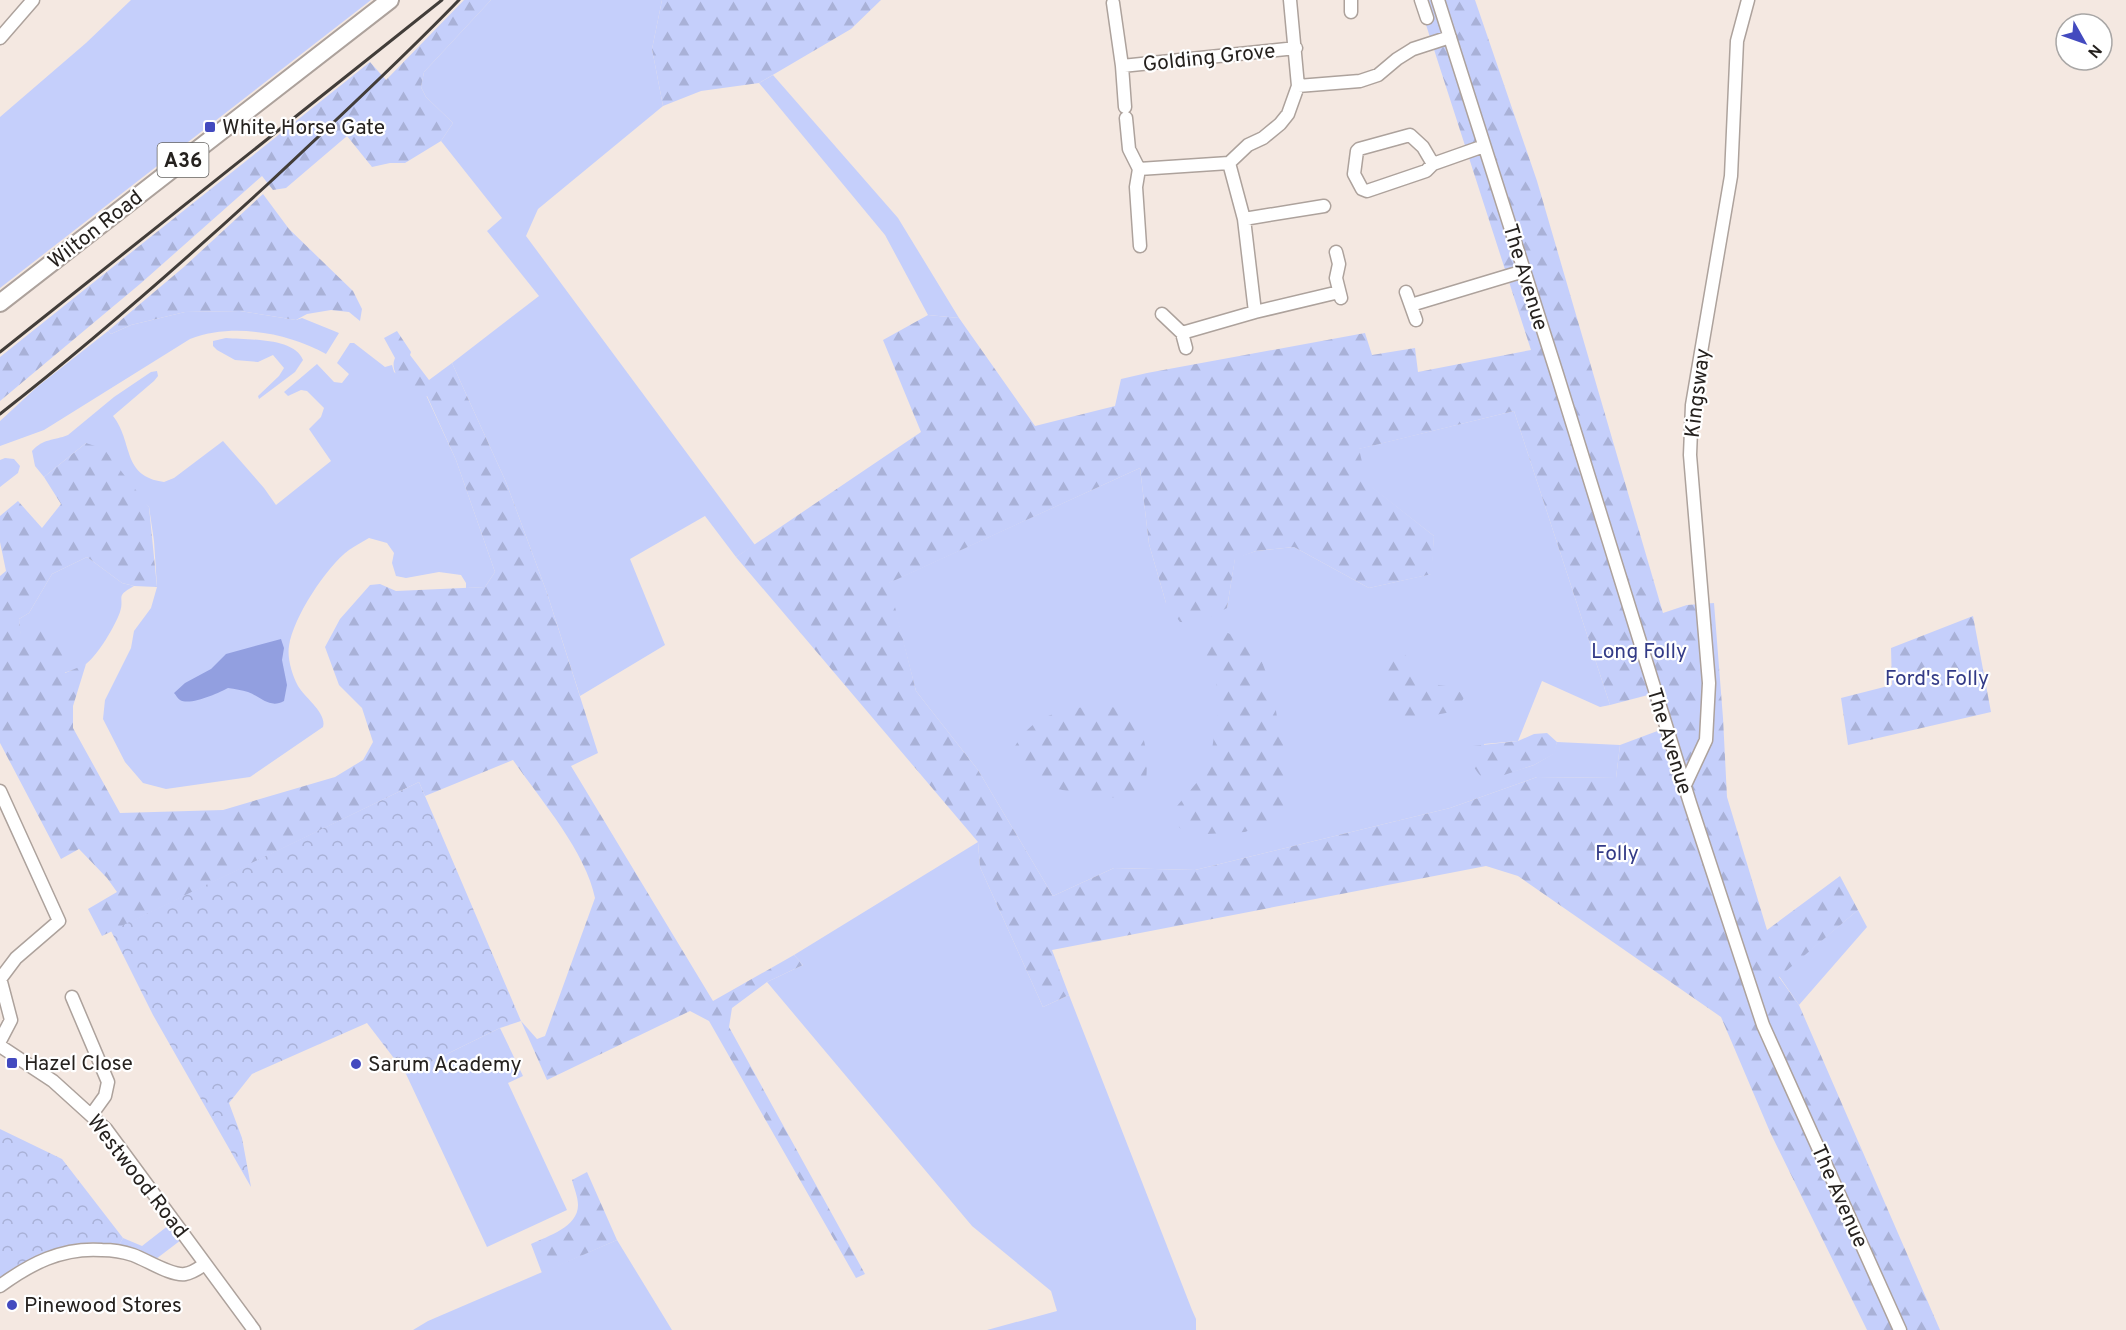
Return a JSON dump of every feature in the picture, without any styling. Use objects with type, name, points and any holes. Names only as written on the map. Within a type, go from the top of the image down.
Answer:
[{"type":"highway","name":"Wilton Road","points":[[0,303],[390,0]]},
{"type":"street","points":[[0,38],[33,0]]},
{"type":"street","points":[[1140,246],[1136,187],[1139,169],[1229,163],[1248,145],[1263,138],[1280,124],[1288,114],[1298,86],[1290,0]]},
{"type":"street","points":[[1421,0],[1426,18]]},
{"type":"street","name":"The Avenue","points":[[1438,0],[1638,641],[1763,1025],[1900,1330]]},
{"type":"street","name":"Kingsway","points":[[1685,784],[1706,740],[1708,683],[1690,455],[1692,405],[1731,176],[1737,41],[1748,0]]},
{"type":"street","name":"Golding Grove","points":[[1113,3],[1122,66],[1129,149],[1139,169]]},
{"type":"street","points":[[1298,86],[1360,81],[1378,75],[1413,49],[1450,37]]},
{"type":"street","name":"Golding Grove","points":[[1122,66],[1296,48]]},
{"type":"street","points":[[1433,164],[1423,147],[1410,135],[1359,149],[1354,174],[1362,189],[1367,191],[1426,171],[1433,164],[1484,146]]},
{"type":"street","points":[[1229,163],[1244,219],[1254,312]]},
{"type":"street","points":[[1244,219],[1324,207]]},
{"type":"street","points":[[1182,333],[1254,312],[1340,296],[1336,279],[1339,264],[1336,252]]},
{"type":"street","points":[[1411,305],[1524,271]]},
{"type":"street","points":[[1406,292],[1416,320]]},
{"type":"street","points":[[1162,314],[1182,333],[1186,348]]},
{"type":"street","points":[[0,791],[59,921],[16,958],[0,978],[11,1020],[0,1041]]},
{"type":"street","points":[[72,997],[108,1082],[105,1096],[92,1114]]},
{"type":"street","name":"Westwood Road","points":[[0,1046],[53,1081],[92,1114],[122,1148],[254,1330]]},
{"type":"street","points":[[0,1286],[26,1268],[41,1261],[62,1253],[83,1250],[101,1250],[131,1255],[177,1274],[194,1271],[205,1264]]},
{"type":"green space","points":[[131,0],[371,0],[0,288],[0,117],[86,43]]},
{"type":"green space","points":[[464,0],[491,0],[424,72],[421,87],[426,97],[453,123],[441,141],[405,163],[390,163],[372,167],[347,136],[286,188],[273,190],[262,176],[140,284],[0,401],[0,357],[370,62],[386,80]]},
{"type":"green space","points":[[491,0],[662,0],[652,49],[663,106],[538,209],[526,236],[755,545],[736,557],[705,516],[630,559],[665,645],[580,696],[547,593],[506,482],[452,363],[539,296],[487,231],[502,218],[441,141],[453,123],[426,97],[421,87],[424,72]]},
{"type":"green space","points":[[662,0],[881,0],[851,29],[759,83],[701,91],[663,106],[652,49]]},
{"type":"green space","points":[[1418,0],[1475,0],[1537,181],[1663,613],[1687,605],[1714,603],[1727,797],[1767,930],[1840,876],[1858,910],[1779,977],[1799,1005],[1940,1330],[1867,1330],[1770,1132],[1721,1017],[1518,876],[1486,866],[1052,950],[1069,995],[1043,1007],[980,867],[978,842],[736,557],[921,432],[883,340],[928,315],[959,318],[1035,426],[1115,406],[1121,379],[1365,333],[1372,355],[1415,348],[1418,372],[1531,350]],"holes":[[[1514,411],[1610,705],[1648,695],[1660,730],[1620,745],[1616,778],[1537,777],[1450,808],[1195,870],[1114,868],[1053,896],[978,770],[916,691],[889,583],[1140,468],[1149,544],[1166,603],[1180,622],[1199,623],[1227,608],[1235,559],[1256,551],[1294,547],[1369,588],[1432,574],[1434,536],[1367,483],[1359,449]]]},
{"type":"green space","points":[[773,75],[898,218],[959,318],[928,315],[885,235],[759,83]]},
{"type":"green space","points":[[263,194],[289,229],[353,291],[362,309],[360,321],[349,312],[331,310],[307,314],[296,320],[240,311],[185,312],[131,325],[111,334],[108,331],[185,266]]},
{"type":"green space","points":[[240,311],[296,320],[302,318],[339,333],[326,354],[294,340],[259,332],[223,332],[190,339],[44,430],[0,446],[0,421],[37,387],[108,331],[111,334],[131,325],[185,312]]},
{"type":"green space","points":[[397,331],[411,352],[410,355],[429,380],[452,363],[506,482],[547,593],[598,753],[571,766],[713,1001],[794,955],[803,965],[767,982],[732,1008],[729,1027],[865,1274],[856,1278],[709,1021],[690,1011],[547,1080],[521,1021],[537,1039],[545,1036],[595,898],[590,880],[572,844],[513,760],[425,796],[419,782],[102,936],[88,909],[117,892],[79,849],[61,859],[0,743],[0,576],[6,571],[0,542],[0,516],[18,501],[42,528],[61,504],[44,477],[86,443],[104,449],[149,507],[157,587],[122,583],[87,557],[52,574],[29,613],[19,619],[22,642],[42,629],[63,643],[65,673],[86,664],[73,706],[73,728],[120,813],[223,810],[335,777],[363,760],[373,742],[362,708],[339,685],[325,647],[340,619],[370,585],[380,584],[396,591],[485,587],[495,572],[456,460],[427,396],[418,400],[394,370],[395,358],[384,338]]},
{"type":"green space","points":[[226,338],[280,343],[290,347],[303,360],[295,372],[259,399],[258,396],[284,368],[273,355],[258,362],[235,360],[213,346],[213,341]]},
{"type":"green space","points":[[350,343],[354,343],[385,367],[392,365],[394,372],[426,395],[456,460],[495,572],[485,587],[466,588],[461,575],[439,572],[406,578],[396,576],[392,563],[394,553],[387,543],[369,538],[349,550],[321,580],[297,622],[289,646],[289,661],[294,677],[301,691],[322,716],[323,727],[250,777],[166,789],[143,783],[125,762],[103,719],[105,700],[131,648],[134,631],[151,608],[157,587],[149,507],[86,443],[44,477],[35,466],[32,451],[45,442],[68,435],[114,397],[151,372],[157,371],[158,376],[154,381],[113,416],[124,437],[130,457],[141,473],[150,479],[164,482],[174,478],[223,441],[276,505],[331,461],[309,429],[321,417],[324,408],[307,391],[301,390],[288,396],[284,392],[317,364],[334,382],[342,383],[349,374],[337,363]]},
{"type":"green space","points":[[1514,411],[1610,705],[1600,707],[1542,681],[1518,741],[1484,744],[1486,780],[1534,765],[1553,754],[1557,742],[1620,745],[1616,778],[1537,777],[1450,808],[1195,870],[1114,868],[1053,896],[978,770],[916,691],[888,583],[1140,468],[1149,544],[1166,603],[1227,608],[1235,558],[1256,551],[1294,547],[1369,588],[1431,574],[1434,536],[1366,483],[1358,449]]},
{"type":"green space","points":[[14,459],[20,466],[18,473],[0,487],[0,460]]},
{"type":"green space","points":[[87,557],[122,583],[134,586],[122,595],[118,618],[96,654],[84,665],[64,673],[21,642],[19,619],[29,613],[52,574]]},
{"type":"green space","name":"Ford's Folly","points":[[1973,616],[1991,712],[1848,745],[1841,698],[1892,685],[1891,648]]},
{"type":"green space","points":[[1216,628],[1235,636],[1262,662],[1273,691],[1286,756],[1289,790],[1284,812],[1267,823],[1245,832],[1187,835],[1174,822],[1177,806],[1209,768],[1219,705],[1216,679],[1204,662],[1204,644]]},
{"type":"green space","points":[[1386,651],[1403,651],[1418,678],[1432,684],[1453,687],[1465,696],[1456,711],[1404,721],[1391,721],[1387,704],[1393,688],[1384,671]]},
{"type":"green space","points":[[1096,704],[1124,711],[1138,726],[1145,744],[1146,783],[1125,797],[1098,798],[1049,787],[1029,769],[1018,763],[1014,748],[1030,727],[1059,712]]},
{"type":"green space","points":[[1547,733],[1557,742],[1554,754],[1534,765],[1486,781],[1476,770],[1469,756],[1473,746],[1518,741],[1534,734]]},
{"type":"green space","points":[[419,782],[521,1021],[500,1028],[406,1074],[367,1023],[252,1074],[229,1103],[242,1138],[251,1187],[153,1015],[111,931]]},
{"type":"green space","points":[[978,842],[980,867],[1043,1007],[1069,995],[1196,1319],[1196,1330],[987,1330],[1057,1311],[1051,1291],[972,1226],[767,982],[803,965],[794,955]]},
{"type":"green space","points":[[1858,910],[1867,927],[1799,1005],[1779,976]]},
{"type":"green space","points":[[500,1028],[523,1076],[508,1083],[567,1210],[487,1247],[406,1074]]},
{"type":"green space","points":[[0,1129],[62,1159],[123,1238],[119,1245],[74,1244],[51,1250],[0,1279]]},
{"type":"green space","points":[[587,1172],[617,1240],[542,1273],[531,1244],[561,1230],[573,1219],[578,1205],[572,1180]]},
{"type":"green space","points":[[169,1225],[181,1240],[156,1259],[119,1245],[123,1238],[142,1246]]},
{"type":"green space","points":[[617,1240],[672,1330],[413,1330],[428,1321]]},
{"type":"shaded area","points":[[281,639],[284,648],[282,660],[287,685],[284,701],[274,704],[248,692],[228,688],[190,701],[180,700],[174,693],[185,683],[211,669],[226,654]]},
{"type":"railway","points":[[0,352],[442,0]]},
{"type":"railway","points":[[0,414],[103,330],[236,213],[365,93],[459,0]]},
{"type":"place","name":"White Horse Gate","points":[[210,127]]},
{"type":"place","name":"Hazel Close","points":[[12,1063]]},
{"type":"place","name":"Sarum Academy","points":[[356,1064]]},
{"type":"place","name":"Pinewood Stores","points":[[12,1305]]},
{"type":"park label","name":"Long Folly","points":[[1639,651]]},
{"type":"park label","name":"Folly","points":[[1617,853]]}]
